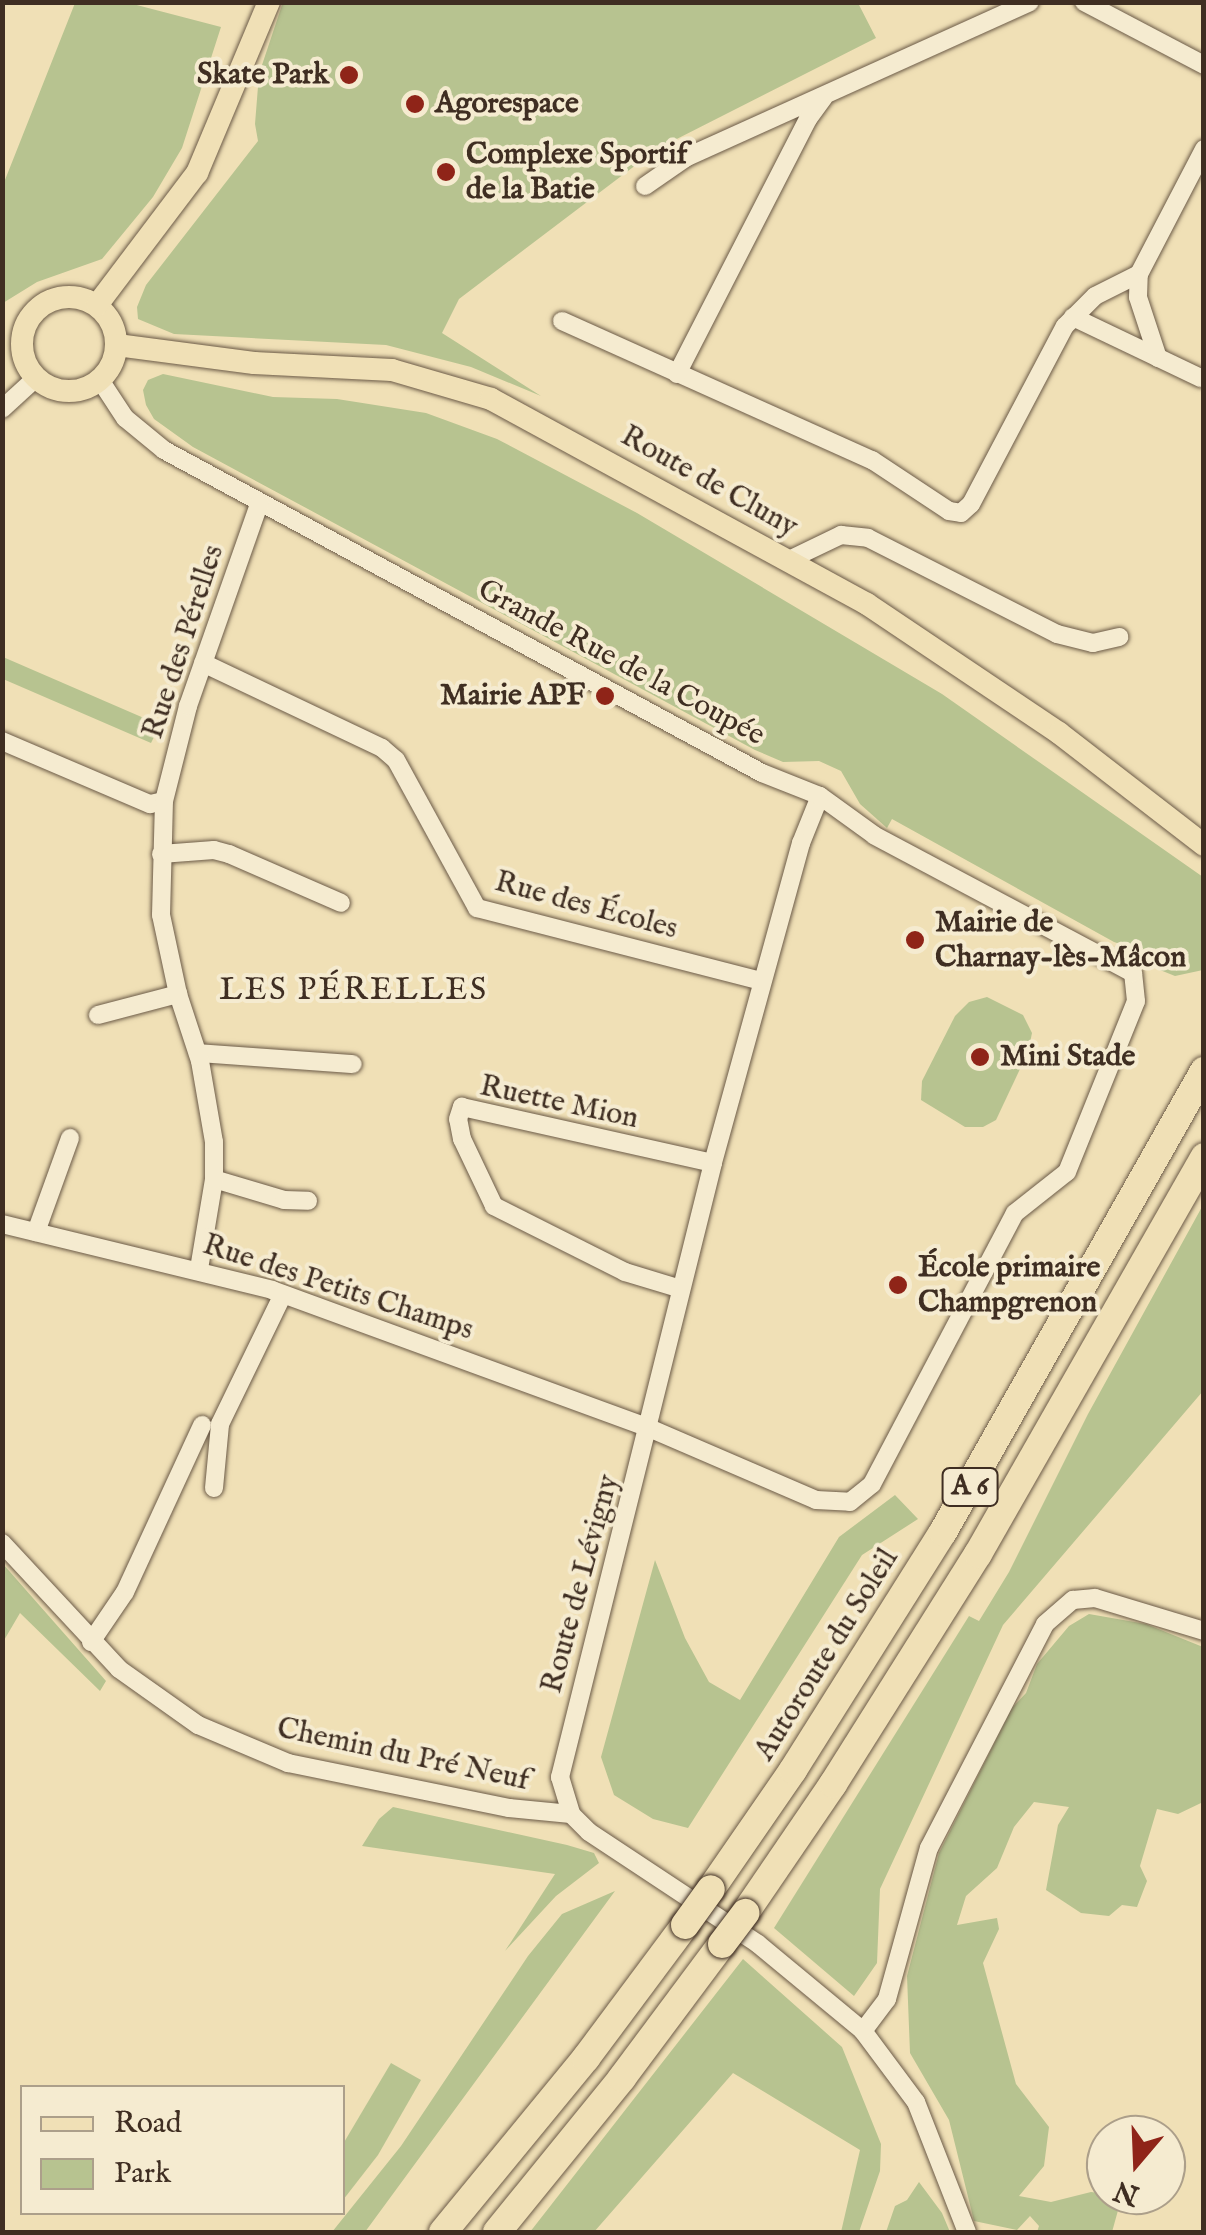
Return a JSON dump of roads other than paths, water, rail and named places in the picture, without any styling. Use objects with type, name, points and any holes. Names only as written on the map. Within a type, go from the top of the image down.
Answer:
[{"type":"highway","name":"Autoroute du Soleil","points":[[444,2232],[586,2058],[793,1770],[943,1532],[1204,1070]]},
{"type":"highway","name":"A 6","points":[[497,2232],[622,2078],[722,1944],[833,1784],[978,1554],[1204,1157]]},
{"type":"main road","points":[[97,305],[197,173],[222,122],[269,2]]},
{"type":"main road","points":[[63,296],[97,305],[115,330],[117,344],[115,358],[100,380],[75,391],[61,390],[36,378],[12,339],[32,314],[46,302],[63,296]]},
{"type":"main road","name":"Route de Cluny","points":[[117,344],[254,363],[392,370],[491,399],[881,612],[1060,733],[1204,845]]},
{"type":"street","points":[[645,186],[688,157],[1030,2]]},
{"type":"street","points":[[1084,2],[1204,65]]},
{"type":"street","points":[[677,374],[824,96]]},
{"type":"street","points":[[1158,358],[1138,298],[1139,274],[1204,148]]},
{"type":"street","points":[[562,321],[872,460],[949,510],[961,513],[971,504],[1073,316],[1120,280],[1139,274]]},
{"type":"street","points":[[1073,316],[1201,378]]},
{"type":"street","points":[[2,409],[36,378]]},
{"type":"street","name":"Grande Rue de la Coupée","points":[[100,380],[134,427],[164,450],[762,773],[820,796],[874,834],[1133,972]]},
{"type":"street","name":"Rue des Pérelles","points":[[199,1269],[214,1179],[214,1142],[198,1053],[178,994],[162,915],[164,800],[203,663],[260,502]]},
{"type":"street","points":[[789,560],[841,535],[868,538],[1056,634],[1092,642],[1119,637]]},
{"type":"street","name":"Rue des Écoles","points":[[203,663],[382,748],[396,760],[478,908],[762,981]]},
{"type":"street","points":[[2,740],[150,804],[164,800]]},
{"type":"street","name":"Route de Lévigny","points":[[571,1814],[560,1776],[564,1754],[713,1164],[801,843],[820,796]]},
{"type":"street","points":[[161,854],[214,850],[230,854],[342,903]]},
{"type":"street","name":"Rue des Petits Champs","points":[[2,1224],[199,1269],[283,1294],[649,1428],[816,1500],[839,1503],[862,1496],[872,1484],[1016,1213],[1067,1172],[1134,1014],[1133,972]]},
{"type":"street","points":[[98,1015],[178,994]]},
{"type":"street","points":[[198,1053],[353,1064]]},
{"type":"street","name":"Ruette Mion","points":[[681,1288],[625,1272],[494,1206],[462,1139],[458,1120],[462,1107],[713,1164]]},
{"type":"street","points":[[36,1232],[70,1138]]},
{"type":"street","points":[[214,1179],[284,1200],[308,1201]]},
{"type":"street","points":[[214,1488],[220,1424],[283,1294]]},
{"type":"street","points":[[91,1642],[125,1592],[202,1424]]},
{"type":"street","name":"Chemin du Pré Neuf","points":[[2,1542],[91,1642],[156,1698],[198,1725],[262,1754],[410,1790],[571,1814]]},
{"type":"street","points":[[862,2031],[887,1999],[929,1848],[1044,1624],[1073,1600],[1095,1598],[1204,1631]]},
{"type":"street","points":[[571,1814],[601,1840],[758,1944],[862,2031],[916,2102],[967,2232]]},
{"type":"place","name":"Skate Park","points":[[349,75]]},
{"type":"place","name":"Agorespace","points":[[415,104]]},
{"type":"place","name":"Complexe Sportif de la Batie","points":[[446,172]]},
{"type":"place","name":"Mairie APF","points":[[605,696]]},
{"type":"place","name":"Mairie de Charnay-lès-Mâcon","points":[[915,940]]},
{"type":"place","name":"Mini Stade","points":[[980,1057]]},
{"type":"place","name":"École primaire Champgrenon","points":[[898,1285]]},
{"type":"district","name":"LES PÉRELLES","points":[[354,991]]}]
